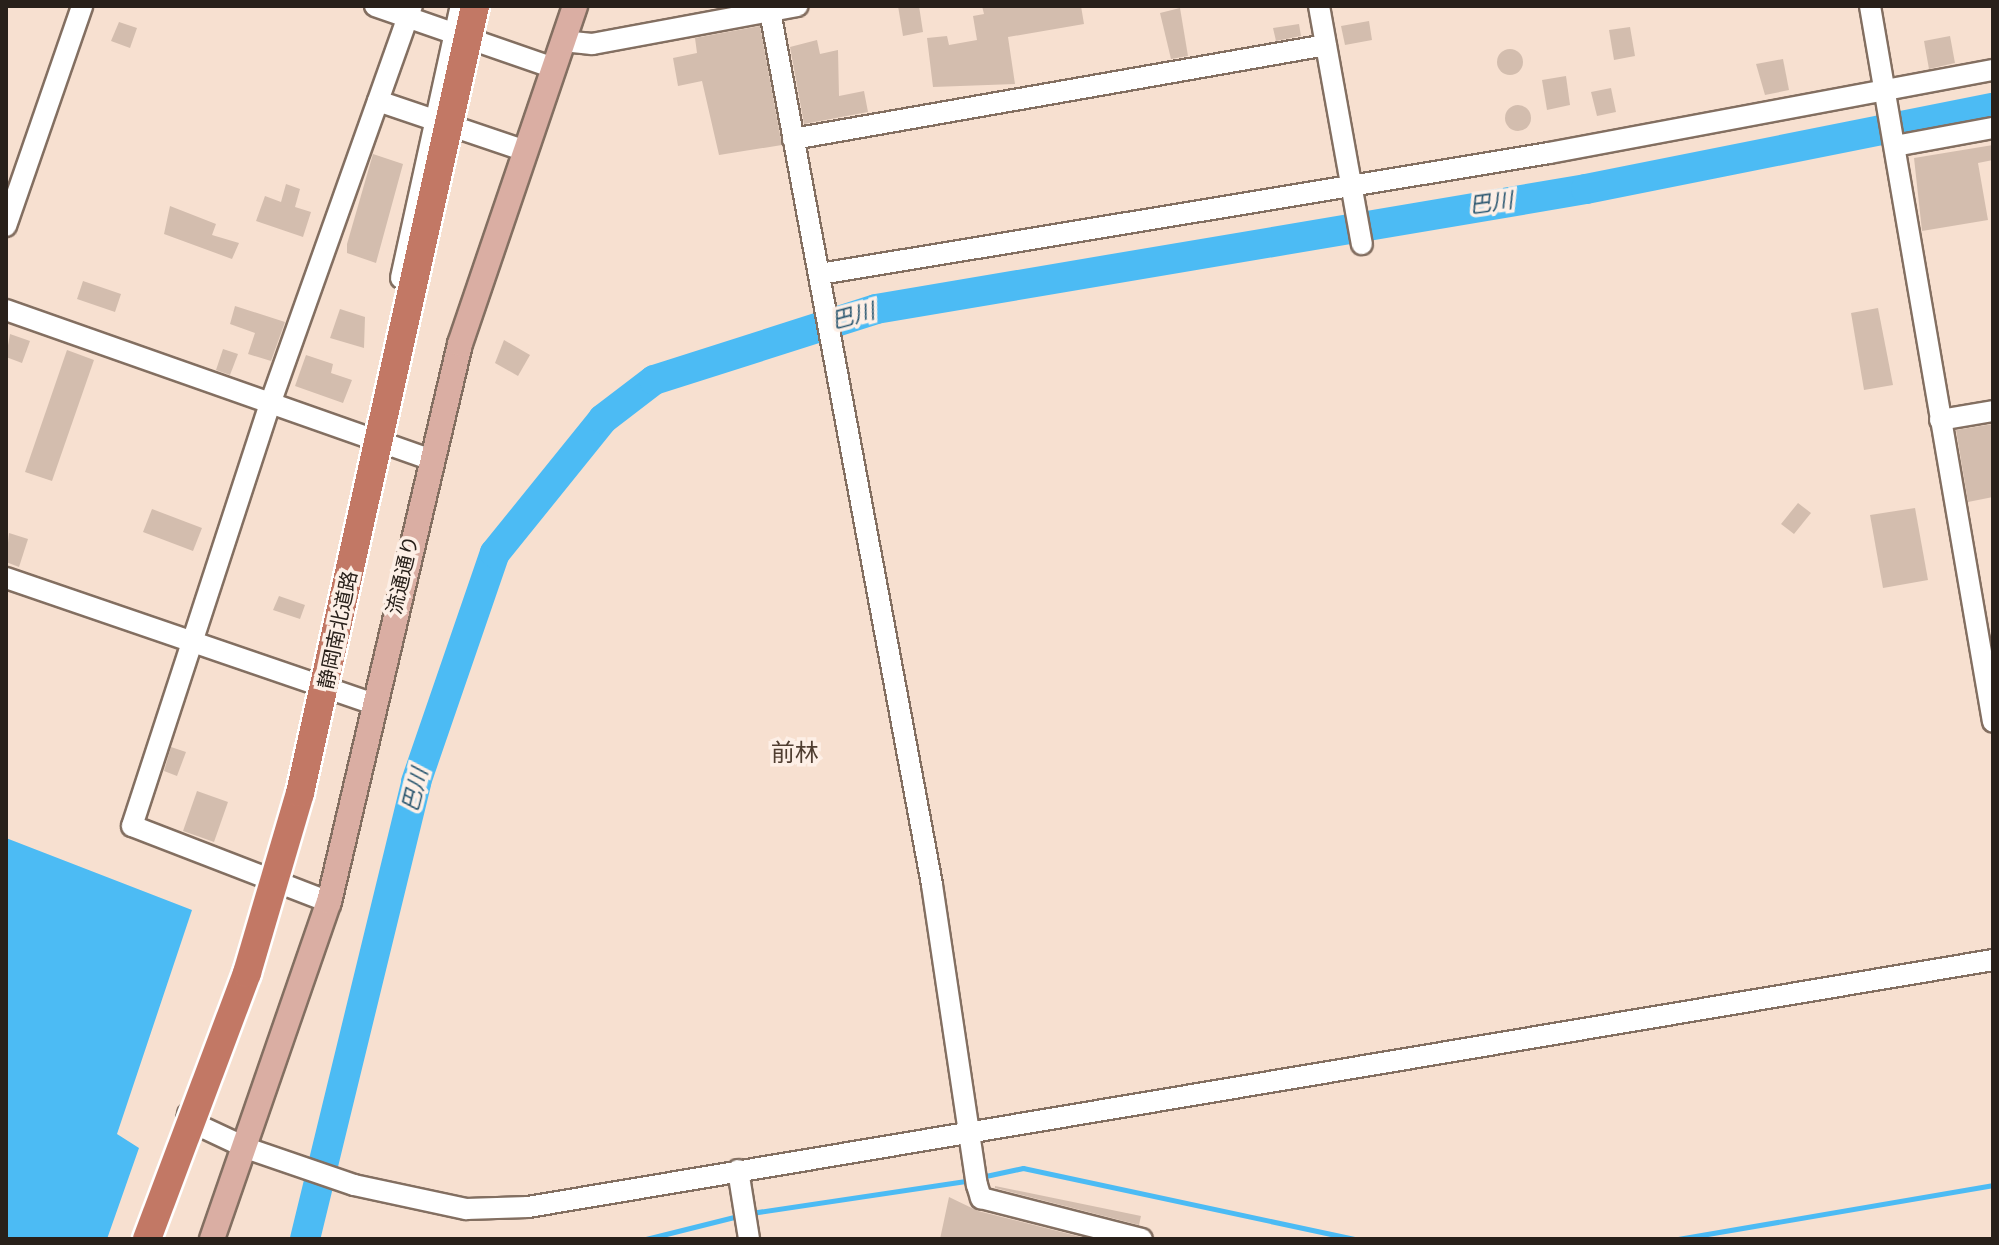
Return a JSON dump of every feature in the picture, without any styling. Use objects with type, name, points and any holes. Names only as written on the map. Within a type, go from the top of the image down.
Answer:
[{"type":"highway","name":"静岡南北道路","points":[[147,1239],[247,973],[300,793],[475,6]]},
{"type":"highway","name":"静岡南北道路","points":[[159,1239],[242,1017],[309,796],[484,6]]},
{"type":"main road","name":"流通通り","points":[[249,1149],[329,902],[429,459],[575,6]]},
{"type":"main road","points":[[195,1239],[249,1149]]},
{"type":"main road","points":[[212,1239],[249,1149]]},
{"type":"street","points":[[6,226],[82,6]]},
{"type":"street","points":[[375,6],[410,11],[453,32],[554,68]]},
{"type":"street","points":[[461,6],[434,119],[314,685],[267,877],[187,1120],[249,1149],[354,1185],[466,1209],[528,1207],[967,1129],[1993,960]]},
{"type":"street","points":[[563,41],[592,44],[770,8],[798,6]]},
{"type":"street","points":[[1319,6],[1362,244]]},
{"type":"street","points":[[1870,6],[1993,722]]},
{"type":"street","points":[[770,8],[932,885],[970,1155],[977,1185],[981,1198],[1142,1239]]},
{"type":"street","points":[[329,902],[132,826],[270,404],[410,11]]},
{"type":"street","points":[[793,139],[1326,45]]},
{"type":"street","points":[[820,274],[1993,70]]},
{"type":"street","points":[[378,101],[526,151]]},
{"type":"street","points":[[1895,146],[1993,128]]},
{"type":"street","points":[[6,310],[429,459]]},
{"type":"street","points":[[1940,420],[1993,411]]},
{"type":"street","points":[[6,578],[191,644],[374,704]]},
{"type":"street","points":[[738,1170],[749,1238]]},
{"type":"water","points":[[6,838],[192,910],[117,1134],[139,1148],[107,1239],[6,1239]]},
{"type":"building","points":[[898,6],[919,6],[923,32],[903,36]]},
{"type":"building","points":[[982,6],[1081,6],[1084,24],[1008,37],[1015,84],[933,87],[927,38],[947,36],[949,45],[977,40],[973,16],[984,14]]},
{"type":"building","points":[[1180,8],[1188,56],[1171,59],[1160,13]]},
{"type":"building","points":[[1369,21],[1372,40],[1345,45],[1341,26]]},
{"type":"building","points":[[119,22],[137,28],[130,48],[111,41]]},
{"type":"building","points":[[1299,24],[1301,36],[1276,41],[1273,28]]},
{"type":"building","points":[[760,26],[782,145],[719,155],[702,81],[678,86],[673,58],[697,53],[695,38]]},
{"type":"building","points":[[1630,27],[1635,56],[1614,60],[1609,30]]},
{"type":"building","points":[[1950,36],[1955,63],[1929,69],[1924,41]]},
{"type":"building","points":[[817,40],[820,54],[838,50],[839,96],[864,91],[868,112],[804,124],[790,47]]},
{"type":"building","points":[[1510,49],[1519,53],[1523,62],[1519,71],[1510,75],[1501,71],[1497,62],[1501,53]]},
{"type":"building","points":[[1783,59],[1789,90],[1765,95],[1756,64]]},
{"type":"building","points":[[1566,76],[1570,105],[1547,110],[1542,80]]},
{"type":"building","points":[[1611,88],[1616,112],[1597,116],[1591,92]]},
{"type":"building","points":[[1518,105],[1528,108],[1531,118],[1528,128],[1518,131],[1508,128],[1505,118],[1508,108]]},
{"type":"building","points":[[1993,145],[1993,160],[1978,163],[1988,220],[1922,231],[1914,158]]},
{"type":"building","points":[[373,154],[403,164],[376,263],[347,253]]},
{"type":"building","points":[[286,184],[300,189],[295,207],[311,212],[303,237],[256,221],[265,196],[281,202]]},
{"type":"building","points":[[170,206],[216,224],[212,235],[239,243],[232,259],[164,234]]},
{"type":"building","points":[[83,281],[121,294],[115,312],[77,299]]},
{"type":"building","points":[[235,306],[285,322],[271,361],[248,354],[255,333],[230,324]]},
{"type":"building","points":[[1878,308],[1893,385],[1864,390],[1851,313]]},
{"type":"building","points":[[340,309],[365,317],[364,348],[330,338]]},
{"type":"building","points":[[10,334],[30,341],[22,363],[6,357]]},
{"type":"building","points":[[504,340],[530,355],[518,376],[495,363]]},
{"type":"building","points":[[223,349],[238,354],[230,375],[216,370]]},
{"type":"building","points":[[67,350],[94,360],[52,481],[25,472]]},
{"type":"building","points":[[306,355],[333,364],[331,373],[352,380],[343,403],[295,386]]},
{"type":"building","points":[[1993,424],[1993,497],[1968,502],[1956,430]]},
{"type":"building","points":[[1798,503],[1811,513],[1794,534],[1781,524]]},
{"type":"building","points":[[1915,508],[1928,580],[1883,588],[1870,515]]},
{"type":"building","points":[[152,509],[202,528],[193,551],[143,532]]},
{"type":"building","points":[[9,533],[28,539],[19,567],[6,562]]},
{"type":"building","points":[[279,596],[305,605],[300,619],[273,610]]},
{"type":"building","points":[[171,747],[186,752],[177,776],[164,771]]},
{"type":"building","points":[[197,791],[228,802],[214,842],[183,831]]},
{"type":"building","points":[[995,1188],[1141,1216],[1139,1225]]},
{"type":"building","points":[[949,1197],[978,1211],[1089,1239],[940,1239]]},
{"type":"waterway","name":"巴川","points":[[305,1239],[416,782],[495,553],[603,419],[654,380],[876,309],[1586,189],[1993,108]]},
{"type":"waterway","points":[[981,1177],[1023,1168],[1355,1239]]},
{"type":"waterway","points":[[751,1213],[971,1180]]},
{"type":"waterway","points":[[1678,1239],[1993,1185]]},
{"type":"waterway","points":[[646,1239],[742,1215]]},
{"type":"district","name":"前林","points":[[795,754]]}]
